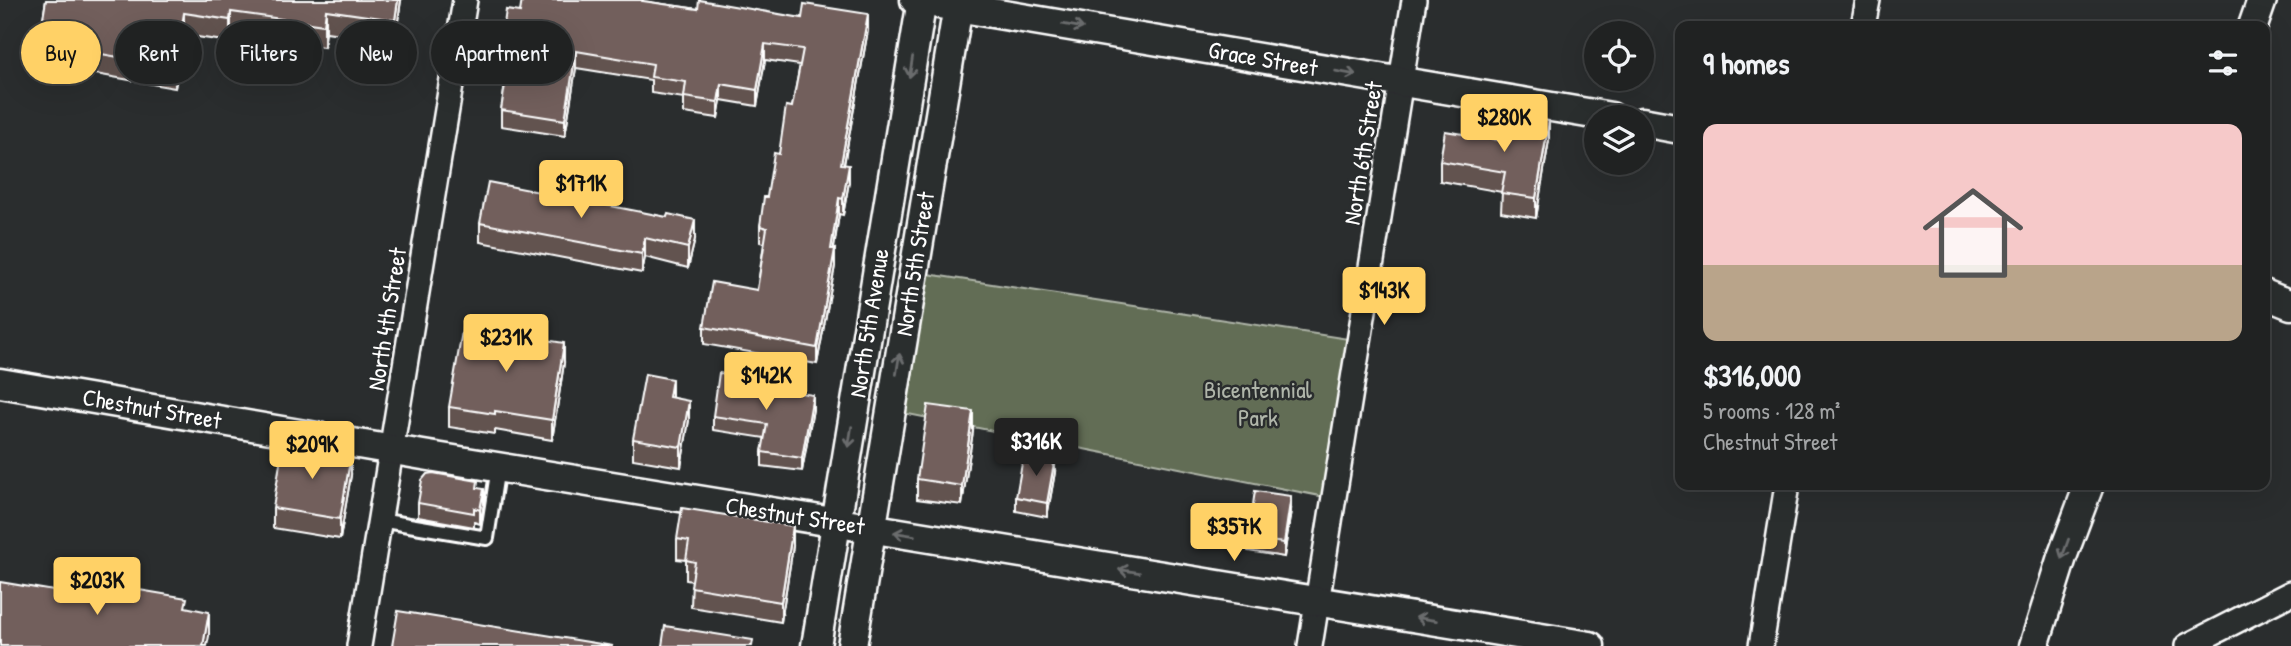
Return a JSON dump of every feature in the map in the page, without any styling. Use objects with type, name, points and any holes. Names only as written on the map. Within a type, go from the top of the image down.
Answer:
[{"type":"street","name":"North 4th Street","points":[[359,646],[466,0]]},
{"type":"street","name":"Grace Street","points":[[920,0],[958,3],[1584,112]]},
{"type":"street","name":"North 5th Avenue","points":[[816,646],[920,0]]},
{"type":"street","name":"North 6th Street","points":[[1310,646],[1414,0]]},
{"type":"street","points":[[1865,21],[1868,0]]},
{"type":"street","points":[[2255,21],[2262,0]]},
{"type":"street","name":"North 5th Street","points":[[871,528],[958,3]]},
{"type":"street","points":[[1654,124],[1675,128]]},
{"type":"street","points":[[2270,296],[2291,305]]},
{"type":"street","name":"Chestnut Street","points":[[0,383],[1590,646]]},
{"type":"street","points":[[1760,646],[1786,490]]},
{"type":"street","points":[[2034,646],[2062,557],[2087,490]]},
{"type":"street","points":[[852,646],[871,528]]},
{"type":"street","points":[[2187,646],[2287,595],[2291,574]]},
{"type":"lane","points":[[379,520],[487,538],[498,467]]},
{"type":"green space","name":"Bicentennial Park","points":[[921,273],[1355,340],[1330,498],[898,412]]},
{"type":"building","points":[[46,0],[398,0],[395,20],[326,10],[324,25],[322,21],[295,21],[231,12],[230,20],[184,13],[183,21],[115,21],[115,56],[101,54],[101,21],[43,21]]},
{"type":"building","points":[[522,0],[642,0],[698,9],[699,0],[802,18],[804,4],[868,14],[841,164],[849,165],[843,199],[839,198],[831,249],[835,249],[817,348],[704,327],[712,282],[757,290],[767,228],[760,226],[764,197],[767,197],[774,153],[779,154],[786,106],[792,107],[803,49],[765,44],[757,90],[721,84],[718,102],[684,97],[686,82],[651,77],[653,64],[576,51],[573,70],[573,21],[504,21],[506,10],[520,12]]},
{"type":"building","points":[[505,84],[571,84],[565,120],[501,110]]},
{"type":"building","points":[[1510,113],[1549,121],[1536,198],[1501,193],[1505,172],[1440,161],[1445,131],[1505,141]]},
{"type":"building","points":[[488,182],[667,217],[668,214],[695,220],[688,248],[645,238],[642,254],[480,223]]},
{"type":"building","points":[[463,326],[564,343],[552,420],[449,407]]},
{"type":"building","points":[[719,373],[771,383],[770,388],[813,395],[802,458],[762,452],[767,424],[713,416]]},
{"type":"building","points":[[645,374],[672,379],[669,397],[689,401],[681,447],[633,439]]},
{"type":"building","points":[[928,405],[973,411],[962,486],[917,479]]},
{"type":"building","points":[[283,444],[351,455],[340,519],[273,508]]},
{"type":"building","points":[[1024,452],[1055,458],[1047,503],[1016,497]]},
{"type":"building","points":[[427,474],[478,481],[477,488],[484,489],[480,510],[474,508],[474,513],[418,503],[422,480]]},
{"type":"building","points":[[1255,491],[1291,496],[1284,543],[1248,538]]},
{"type":"building","points":[[682,508],[793,526],[781,602],[691,587],[695,562],[686,560],[689,541],[677,539]]},
{"type":"building","points":[[68,578],[187,598],[185,607],[209,612],[203,646],[0,646],[0,582],[66,593]]},
{"type":"building","points":[[398,611],[613,646],[392,646]]},
{"type":"building","points":[[665,626],[753,640],[752,646],[662,646]]}]
